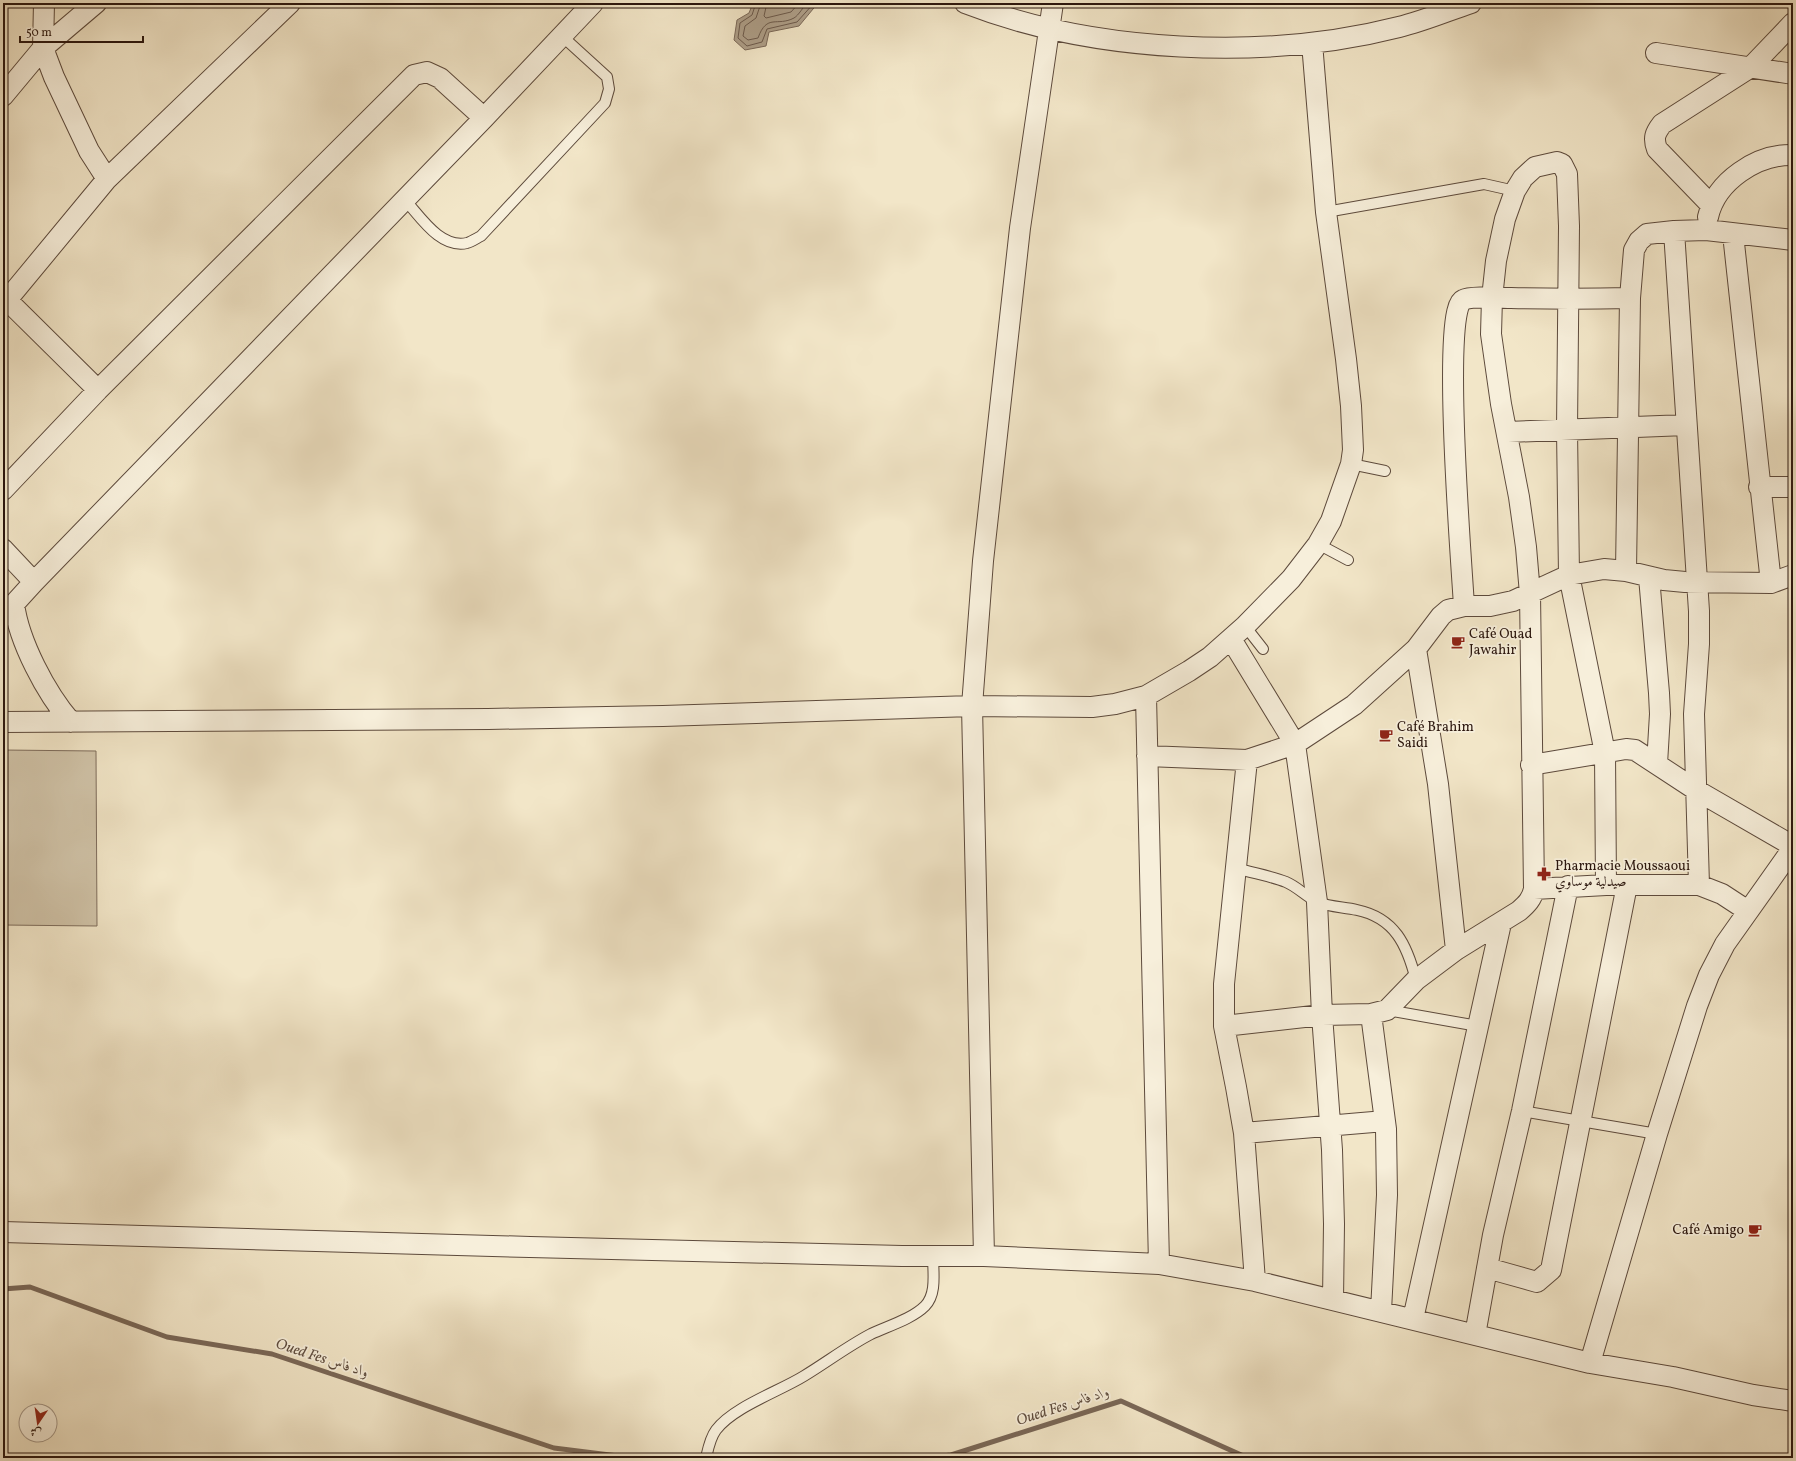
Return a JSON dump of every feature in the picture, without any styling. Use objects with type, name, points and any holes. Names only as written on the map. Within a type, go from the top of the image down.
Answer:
[{"type":"street","points":[[44,3],[43,48],[54,77],[89,151],[107,179]]},
{"type":"street","points":[[3,96],[43,48],[96,3]]},
{"type":"street","points":[[98,390],[5,300],[107,179],[290,3]]},
{"type":"street","points":[[71,722],[57,707],[9,610],[34,582],[405,200],[593,3]]},
{"type":"street","points":[[965,3],[997,15],[1088,37],[1167,45],[1253,47],[1312,43],[1398,27],[1462,4]]},
{"type":"street","points":[[984,1256],[972,706],[983,560],[1020,228],[1053,3]]},
{"type":"street","points":[[1711,205],[1657,149],[1654,141],[1655,133],[1662,124],[1751,67],[1793,23]]},
{"type":"street","points":[[3,722],[663,716],[972,706],[1092,707],[1115,704],[1146,696],[1190,671],[1238,632],[1291,579],[1318,544],[1331,520],[1351,464],[1353,450],[1350,398],[1326,212],[1312,43]]},
{"type":"street","points":[[1656,53],[1793,74]]},
{"type":"street","points":[[3,490],[98,390],[414,75],[427,72],[440,78],[484,118]]},
{"type":"street","points":[[1706,230],[1711,205],[1730,179],[1759,161],[1780,155],[1793,155]]},
{"type":"street","points":[[1224,1026],[1322,1015],[1379,1012],[1416,980],[1456,950],[1501,924],[1528,904],[1534,889],[1531,765],[1530,594],[1526,547],[1508,432],[1501,404],[1492,334],[1492,298],[1496,261],[1505,219],[1516,191],[1523,178],[1535,167],[1556,162],[1565,169],[1569,226],[1567,299],[1567,430],[1569,575],[1605,753],[1606,885]]},
{"type":"street","points":[[1626,571],[1630,298],[1634,250],[1639,241],[1647,234],[1674,232],[1706,230],[1793,240]]},
{"type":"street","points":[[1674,232],[1699,644],[1694,714],[1698,885]]},
{"type":"street","points":[[1733,234],[1771,582]]},
{"type":"street","points":[[1464,606],[1454,444],[1454,319],[1456,308],[1464,299],[1630,298]]},
{"type":"street","points":[[1508,432],[1686,425]]},
{"type":"street","points":[[1760,487],[1793,487]]},
{"type":"street","points":[[3,549],[34,582]]},
{"type":"street","points":[[1147,756],[1247,760],[1295,744],[1354,705],[1416,649],[1441,616],[1448,610],[1464,606],[1490,606],[1513,601],[1569,575],[1604,569],[1626,571],[1664,580],[1696,582],[1771,582],[1793,575]]},
{"type":"street","points":[[1649,577],[1660,714],[1657,764]]},
{"type":"street","points":[[1238,632],[1295,744],[1317,902],[1322,1015],[1330,1124],[1334,1224],[1333,1300]]},
{"type":"street","points":[[1416,649],[1438,784],[1456,950]]},
{"type":"street","points":[[1146,696],[1159,1264]]},
{"type":"street","points":[[1531,765],[1626,749],[1635,750],[1696,790],[1793,847],[1726,944],[1709,975],[1697,1006],[1657,1134],[1590,1363]]},
{"type":"street","points":[[1247,760],[1224,984],[1224,1026],[1244,1133],[1255,1281]]},
{"type":"street","points":[[1534,889],[1606,885],[1698,885],[1722,894],[1748,911]]},
{"type":"street","points":[[1487,1268],[1537,1282],[1551,1270],[1627,885]]},
{"type":"street","points":[[1475,1335],[1487,1268],[1522,1111],[1568,886]]},
{"type":"street","points":[[1413,1320],[1501,924]]},
{"type":"street","points":[[1379,1012],[1385,1121],[1387,1195],[1381,1311]]},
{"type":"street","points":[[1244,1133],[1330,1124],[1385,1121]]},
{"type":"street","points":[[3,1232],[530,1247],[984,1256],[1159,1264],[1255,1281],[1590,1363],[1673,1377],[1753,1395],[1793,1401]]},
{"type":"lane","points":[[405,200],[440,238],[454,242],[466,243],[481,236],[605,103],[609,89],[606,77],[562,36]]},
{"type":"lane","points":[[1326,212],[1484,184],[1516,191]]},
{"type":"lane","points":[[1351,464],[1385,471]]},
{"type":"lane","points":[[1318,544],[1348,560]]},
{"type":"lane","points":[[1238,632],[1263,649]]},
{"type":"lane","points":[[1236,868],[1285,882],[1317,902],[1358,910],[1378,916],[1388,923],[1409,954],[1416,980]]},
{"type":"lane","points":[[1379,1012],[1478,1026]]},
{"type":"lane","points":[[1522,1111],[1657,1134]]},
{"type":"lane","points":[[706,1458],[716,1430],[727,1420],[755,1401],[803,1377],[857,1342],[910,1316],[925,1306],[932,1294],[933,1256]]},
{"type":"shaded area","points":[[3,750],[96,751],[97,926],[3,925]]},
{"type":"water","points":[[753,3],[818,3],[799,26],[769,32],[766,46],[745,50],[734,40],[737,20],[749,13]]},
{"type":"waterway","name":"Oued Fes واد فاس","points":[[3,1289],[30,1287],[167,1337],[272,1354],[554,1448],[634,1458]]},
{"type":"waterway","name":"Oued Fes واد فاس","points":[[925,1458],[951,1455],[1121,1401],[1248,1458]]},
{"type":"place","name":"Café Ouad Jawahir","points":[[1458,642]]},
{"type":"place","name":"Café Brahim Saidi","points":[[1386,735]]},
{"type":"place","name":"Pharmacie Moussaoui صيدلية موساوي","points":[[1544,874]]},
{"type":"place","name":"Café Amigo","points":[[1755,1230]]}]
